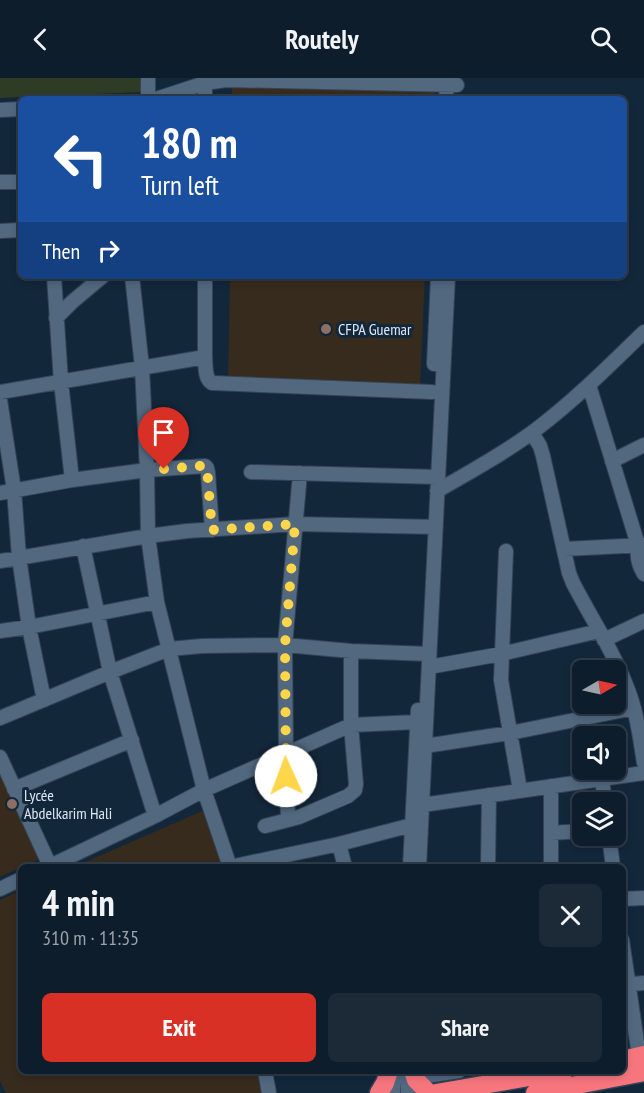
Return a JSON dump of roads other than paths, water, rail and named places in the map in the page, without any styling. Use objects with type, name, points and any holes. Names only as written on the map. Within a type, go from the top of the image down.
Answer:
[{"type":"highway","points":[[626,1067],[640,1059]]},
{"type":"highway","points":[[379,1093],[386,1083],[388,1074]]},
{"type":"highway","points":[[413,1074],[429,1093]]},
{"type":"highway","points":[[436,1093],[540,1074]]},
{"type":"highway","points":[[536,1093],[587,1088],[613,1074]]},
{"type":"street","points":[[148,78],[148,96]]},
{"type":"street","points":[[165,96],[205,83],[226,80],[286,80],[452,87]]},
{"type":"street","points":[[205,83],[205,96]]},
{"type":"street","points":[[0,110],[18,109]]},
{"type":"street","points":[[0,182],[18,182]]},
{"type":"street","points":[[0,231],[18,230]]},
{"type":"street","points":[[54,279],[61,382],[72,480]]},
{"type":"street","points":[[56,318],[99,279]]},
{"type":"street","points":[[132,279],[142,367],[148,536],[158,602],[204,790],[229,864]]},
{"type":"street","points":[[205,279],[205,357],[207,378],[212,383],[432,392]]},
{"type":"street","points":[[434,482],[432,392],[438,279]]},
{"type":"street","points":[[419,864],[431,527],[448,279]]},
{"type":"street","points":[[251,472],[434,482],[532,433],[568,405],[644,333]]},
{"type":"street","points":[[0,392],[205,357]]},
{"type":"street","points":[[589,385],[641,545],[637,559],[644,574]]},
{"type":"street","points":[[0,400],[14,490],[19,557],[29,627],[44,700]]},
{"type":"street","points":[[532,433],[543,456],[573,583],[624,681],[634,708],[644,763]]},
{"type":"street","points":[[612,461],[644,445]]},
{"type":"street","points":[[0,493],[147,470],[205,466],[208,473],[212,530]]},
{"type":"street","points":[[288,819],[285,754],[285,645],[300,473]]},
{"type":"street","points":[[0,561],[148,536],[212,530],[295,524],[431,527]]},
{"type":"street","points":[[564,549],[641,545]]},
{"type":"street","points":[[83,546],[110,672],[155,816]]},
{"type":"street","points":[[506,551],[501,680],[520,790]]},
{"type":"street","points":[[0,631],[158,602]]},
{"type":"street","points":[[0,718],[169,649],[202,646],[285,645],[426,658],[501,654],[602,636],[644,621]]},
{"type":"street","points":[[265,826],[299,816],[348,796],[355,790],[351,725],[351,651]]},
{"type":"street","points":[[410,864],[417,722],[426,658]]},
{"type":"street","points":[[425,746],[634,708]]},
{"type":"street","points":[[55,864],[204,790],[351,725],[417,722]]},
{"type":"street","points":[[14,789],[132,740]]},
{"type":"street","points":[[0,757],[48,864]]},
{"type":"street","points":[[626,776],[644,773]]},
{"type":"street","points":[[422,805],[595,780]]},
{"type":"street","points":[[551,786],[551,864]]},
{"type":"street","points":[[488,864],[489,795]]},
{"type":"street","points":[[244,864],[339,844],[412,825]]},
{"type":"street","points":[[551,832],[572,831]]},
{"type":"street","points":[[339,844],[344,864]]},
{"type":"street","points":[[610,846],[613,864]]},
{"type":"street","points":[[0,889],[18,880]]},
{"type":"street","points":[[626,899],[644,898]]},
{"type":"street","points":[[640,1059],[626,985],[644,983]]},
{"type":"street","points":[[626,1047],[640,1059]]},
{"type":"street","points":[[266,1074],[269,1093]]},
{"type":"street","points":[[393,1093],[394,1074]]},
{"type":"street","points":[[407,1074],[408,1093]]},
{"type":"place","name":"CFPA Guemar","points":[[326,329]]},
{"type":"place","name":"Lycée Abdelkarim Hali","points":[[12,804]]}]
